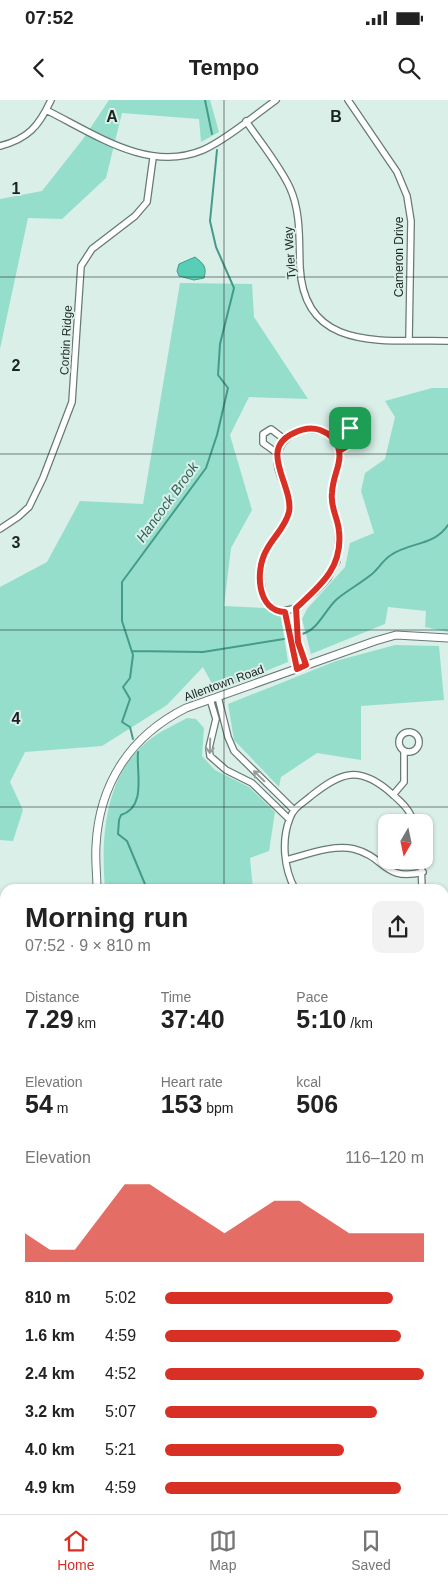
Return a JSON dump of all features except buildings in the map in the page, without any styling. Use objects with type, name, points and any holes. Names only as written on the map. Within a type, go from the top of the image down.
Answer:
[{"type":"street","points":[[0,146],[15,142],[32,131],[51,100]]},
{"type":"street","points":[[46,110],[127,150],[153,158],[172,158],[205,149],[276,100]]},
{"type":"street","name":"Cameron Drive","points":[[348,100],[397,172],[407,196],[410,221],[409,340]]},
{"type":"street","name":"Tyler Way","points":[[246,122],[290,188],[298,213],[301,278],[311,309],[326,325],[344,335],[363,340],[448,341]]},
{"type":"street","name":"Corbin Ridge","points":[[0,529],[18,518],[29,507],[43,478],[72,402],[82,266],[92,249],[135,216],[147,202],[153,158]]},
{"type":"street","points":[[334,438],[345,429],[354,427],[361,429],[363,433],[360,440],[341,450]]},
{"type":"street","points":[[304,429],[317,429],[328,433],[334,438],[341,450],[331,495],[339,530],[337,561],[322,585],[296,608],[285,612],[275,610],[265,602],[260,578],[266,551],[283,527],[289,509],[288,492],[277,464],[278,453],[284,439],[304,429]]},
{"type":"street","points":[[278,453],[263,443],[263,434],[271,430],[284,439]]},
{"type":"street","points":[[296,608],[298,642],[306,665]]},
{"type":"street","points":[[285,612],[297,669]]},
{"type":"street","name":"Allentown Road","points":[[98,884],[97,834],[105,795],[118,766],[137,743],[162,723],[186,708],[396,635],[448,638]]},
{"type":"street","points":[[218,697],[228,737],[234,751],[294,810]]},
{"type":"street","points":[[210,699],[216,720],[209,748],[210,756],[226,770],[252,783],[289,819]]},
{"type":"street","points":[[393,795],[404,782],[404,751]]},
{"type":"street","points":[[293,884],[286,860],[289,819],[294,810],[328,782],[350,774],[376,780],[410,814]]},
{"type":"street","points":[[286,860],[336,848],[352,849],[398,875],[423,872]]},
{"type":"street","points":[[422,869],[422,884]]},
{"type":"shaded area","points":[[109,100],[210,100],[219,132],[201,142],[199,119],[122,113],[106,178],[62,219],[28,218],[0,349],[0,199],[42,191],[83,139]]},
{"type":"shaded area","points":[[195,257],[204,266],[204,278],[194,280],[179,276],[177,271],[179,264]]},
{"type":"shaded area","points":[[180,283],[252,284],[254,317],[308,399],[249,397],[230,435],[252,510],[231,548],[224,606],[266,608],[281,617],[288,662],[216,691],[203,667],[167,705],[102,746],[25,752],[10,782],[23,810],[13,841],[0,840],[0,587],[47,562],[80,501],[143,504]]},
{"type":"shaded area","points":[[432,388],[448,388],[448,632],[425,627],[426,611],[388,607],[385,624],[311,654],[302,619],[307,609],[345,567],[350,543],[374,533],[361,491],[365,473],[385,459],[395,417],[385,401]]},
{"type":"shaded area","points":[[395,645],[439,646],[444,700],[361,706],[361,760],[317,753],[281,777],[279,787],[234,740],[228,704],[336,661]]},
{"type":"shaded area","points":[[187,718],[196,719],[204,728],[202,756],[215,770],[249,787],[275,812],[269,851],[250,858],[253,884],[105,884],[105,829],[108,809],[114,790],[122,772],[133,755],[148,741]]},
{"type":"waterway","name":"Hancock Brook","points":[[205,100],[212,134]]},
{"type":"waterway","name":"Hancock Brook","points":[[133,739],[130,727],[122,722],[130,699],[123,687],[130,678],[133,655],[122,621],[122,582],[206,468],[217,435],[228,388],[218,375],[220,344],[234,288],[216,247],[210,221],[217,150]]},
{"type":"waterway","points":[[302,634],[313,628],[337,599],[372,574],[388,557],[398,551],[436,537],[448,525]]},
{"type":"waterway","points":[[132,651],[203,652],[284,639]]},
{"type":"waterway","name":"Hancock Brook","points":[[138,752],[137,797],[129,811],[121,815],[118,834],[127,841],[145,884]]},
{"type":"route","points":[[350,428],[336,434],[334,438],[341,450],[331,495],[339,530],[337,561],[332,572],[322,585],[296,608],[296,632],[306,665],[297,669],[285,612],[275,610],[265,602],[260,578],[266,551],[283,527],[287,519],[290,503],[288,492],[277,464],[278,453],[284,439],[304,429],[317,429],[328,433],[334,438],[337,443],[341,450],[362,437],[361,429],[358,427],[350,428]]}]
